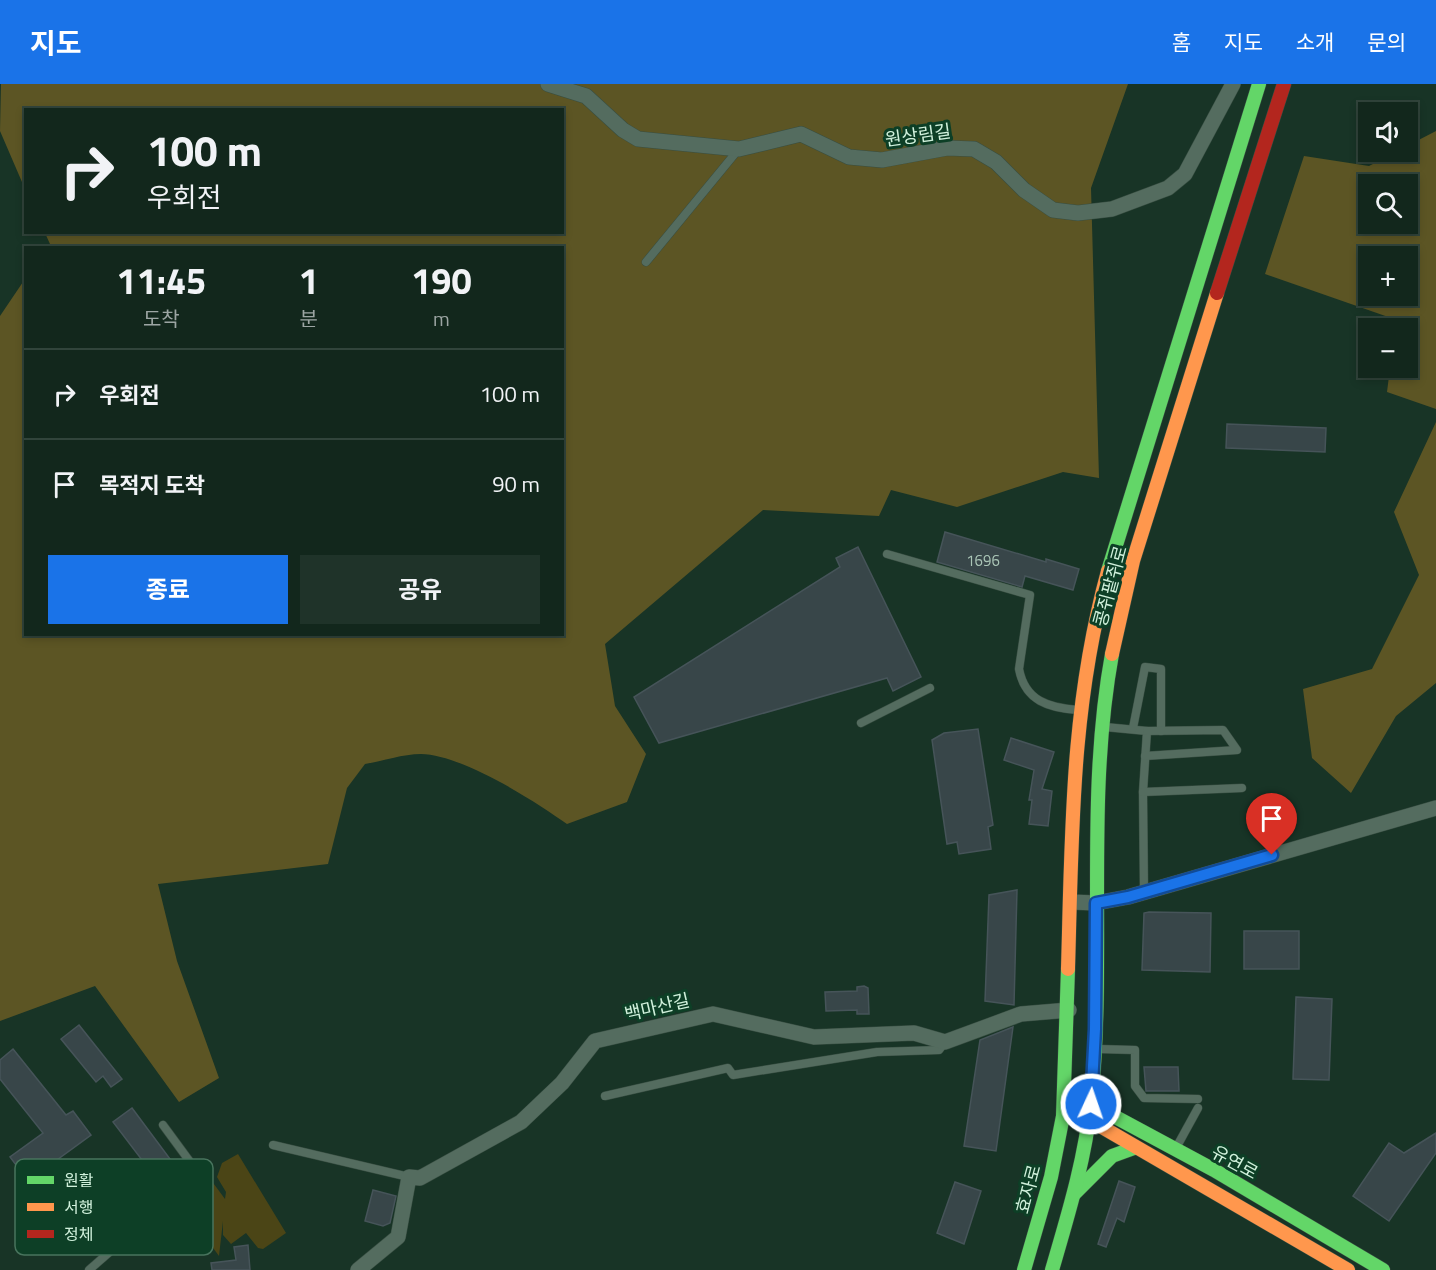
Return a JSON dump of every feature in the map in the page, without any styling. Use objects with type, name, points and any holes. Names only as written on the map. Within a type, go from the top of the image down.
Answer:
[{"type":"main road","name":"콩쥐팥쥐로","points":[[1063,1116],[1071,1100],[1069,983],[1079,710],[1104,588],[1142,466],[1218,201],[1259,84]]},
{"type":"main road","name":"콩쥐팥쥐로","points":[[1088,1119],[1094,1049],[1096,903],[1103,727],[1118,616],[1168,448],[1284,84]]},
{"type":"main road","points":[[1052,1270],[1073,1194],[1088,1119],[1071,1100],[1080,1000],[1069,983]]},
{"type":"main road","name":"유연로","points":[[1071,1100],[1091,1104],[1175,1149],[1293,1215],[1383,1270]]},
{"type":"main road","name":"유연로","points":[[1063,1116],[1088,1119],[1134,1148],[1348,1270]]},
{"type":"main road","name":"효자로","points":[[1024,1270],[1051,1177],[1063,1116]]},
{"type":"main road","points":[[1073,1194],[1086,1188],[1094,1172],[1113,1154],[1127,1153],[1134,1148]]},
{"type":"main road","points":[[1282,1231],[1293,1215]]},
{"type":"street","name":"원상림길","points":[[548,84],[586,96],[623,130],[638,139],[739,149],[801,134],[849,157],[882,160],[947,148],[974,149],[996,162],[1024,190],[1053,210],[1078,213],[1112,209],[1168,188],[1185,174],[1233,84]]},
{"type":"street","points":[[1071,902],[1096,903],[1144,892],[1436,808]]},
{"type":"street","points":[[945,1042],[1021,1014],[1069,1010]]},
{"type":"street","name":"백마산길","points":[[409,1177],[420,1178],[521,1122],[562,1083],[595,1041],[713,1014],[814,1037],[914,1033],[945,1042]]},
{"type":"street","points":[[358,1270],[398,1237],[409,1177]]},
{"type":"lane","points":[[646,262],[739,149]]},
{"type":"lane","points":[[888,554],[1030,595],[1019,669],[1020,679],[1037,701],[1052,708],[1079,710]]},
{"type":"lane","points":[[1133,728],[1145,667],[1161,669],[1161,730]]},
{"type":"lane","points":[[861,723],[930,688]]},
{"type":"lane","points":[[1103,727],[1147,731],[1223,730],[1236,750],[1145,756]]},
{"type":"lane","points":[[1144,892],[1143,792],[1147,731]]},
{"type":"lane","points":[[1143,792],[1242,788]]},
{"type":"lane","points":[[605,1096],[728,1068],[733,1075],[877,1052],[939,1050],[945,1042]]},
{"type":"lane","points":[[1094,1049],[1135,1050],[1135,1086],[1144,1098],[1198,1099]]},
{"type":"lane","points":[[1175,1149],[1198,1108]]},
{"type":"lane","points":[[163,1125],[188,1159]]},
{"type":"lane","points":[[273,1145],[409,1177]]},
{"type":"lane","points":[[89,1270],[106,1255]]},
{"type":"shaded area","points":[[1,84],[1128,84],[1091,188],[1099,478],[1063,472],[957,507],[891,490],[879,516],[763,510],[605,644],[615,706],[646,754],[627,802],[567,824],[536,803],[477,770],[438,756],[414,754],[400,756],[365,764],[347,788],[328,864],[158,884],[177,961],[219,1078],[179,1102],[95,986],[0,1021],[0,316],[24,280],[24,636],[564,636],[564,246],[49,246],[45,234],[564,234],[564,108],[24,108],[24,187],[0,131]]},
{"type":"shaded area","points":[[1436,131],[1436,409],[1387,392],[1389,378],[1418,378],[1418,318],[1391,318],[1265,274],[1304,156],[1369,166],[1377,162],[1418,162],[1418,140]]},
{"type":"shaded area","points":[[1436,422],[1436,683],[1396,716],[1351,793],[1312,758],[1303,689],[1372,669],[1419,575],[1394,512]]},
{"type":"shaded area","points":[[238,1154],[286,1233],[263,1249],[258,1248],[246,1233],[231,1244],[223,1235],[223,1221],[219,1256],[213,1248],[213,1183],[225,1199],[226,1192],[217,1177],[222,1163]]},
{"type":"building","points":[[1227,424],[1326,428],[1325,452],[1226,448]]},
{"type":"building","points":[[945,532],[1046,562],[1046,559],[1079,569],[1073,590],[1025,576],[1022,587],[937,562]]},
{"type":"building","points":[[858,547],[921,677],[893,691],[887,678],[659,743],[634,697],[840,567],[836,558]]},
{"type":"building","points":[[978,729],[993,825],[988,827],[991,849],[959,854],[957,842],[947,844],[932,740],[944,733]]},
{"type":"building","points":[[1011,738],[1054,752],[1042,789],[1052,791],[1048,826],[1029,824],[1032,800],[1029,800],[1034,770],[1004,760]]},
{"type":"building","points":[[1017,890],[1014,1005],[985,1001],[989,895]]},
{"type":"building","points":[[1144,913],[1211,913],[1210,972],[1142,970]]},
{"type":"building","points":[[1244,931],[1299,931],[1299,969],[1244,969]]},
{"type":"building","points":[[857,987],[868,988],[869,1014],[857,1014],[857,1010],[826,1011],[825,992],[857,991]]},
{"type":"building","points":[[1296,997],[1332,999],[1329,1080],[1293,1079]]},
{"type":"building","points":[[79,1025],[122,1079],[111,1087],[103,1076],[96,1082],[61,1039]]},
{"type":"building","points":[[1013,1027],[996,1151],[964,1146],[980,1040]]},
{"type":"building","points":[[13,1049],[66,1115],[73,1111],[91,1135],[58,1159],[15,1159],[15,1164],[10,1157],[43,1133],[0,1079],[0,1060]]},
{"type":"building","points":[[1144,1067],[1178,1067],[1179,1091],[1146,1091]]},
{"type":"building","points":[[132,1108],[170,1159],[141,1159],[113,1122]]},
{"type":"building","points":[[1436,1133],[1436,1153],[1389,1221],[1353,1196],[1389,1143],[1404,1153]]},
{"type":"building","points":[[1119,1181],[1135,1187],[1124,1222],[1117,1218],[1106,1247],[1098,1244]]},
{"type":"building","points":[[955,1182],[981,1191],[964,1244],[937,1233]]},
{"type":"building","points":[[373,1190],[396,1196],[390,1223],[383,1226],[365,1221]]},
{"type":"building","points":[[248,1245],[250,1270],[212,1270],[211,1263],[236,1260],[234,1247]]},
{"type":"traffic: fast","points":[[1108,571],[1259,84]]},
{"type":"traffic: fast","points":[[1052,1270],[1080,1166],[1091,1102],[1097,990],[1099,766],[1112,654]]},
{"type":"traffic: fast","points":[[1024,1270],[1051,1177],[1063,1116],[1068,969]]},
{"type":"traffic: fast","points":[[1078,1101],[1108,1113],[1214,1170],[1383,1270]]},
{"type":"traffic: fast","points":[[1074,1194],[1112,1156],[1134,1148]]},
{"type":"traffic: slow","points":[[1112,654],[1133,561],[1217,293]]},
{"type":"traffic: slow","points":[[1068,969],[1073,818],[1080,720],[1096,621],[1108,571]]},
{"type":"traffic: slow","points":[[1076,1118],[1088,1119],[1348,1270]]},
{"type":"traffic: jam","points":[[1217,293],[1284,84]]},
{"type":"route","points":[[1091,1104],[1095,1029],[1096,903],[1128,897],[1272,855]]}]
